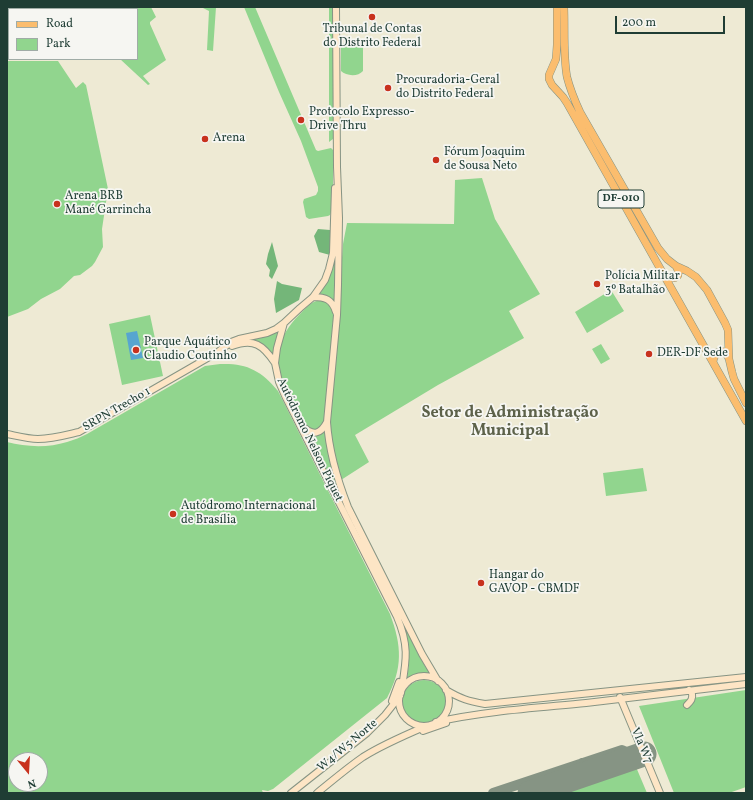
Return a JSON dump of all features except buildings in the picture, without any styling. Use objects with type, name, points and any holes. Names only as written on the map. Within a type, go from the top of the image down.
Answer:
[{"type":"main road","name":"Autódromo Nelson Piquet","points":[[336,7],[337,166],[339,218],[337,315],[328,438],[331,453],[348,507],[422,654],[438,681]]},
{"type":"main road","points":[[550,72],[556,59],[557,7]]},
{"type":"main road","name":"DF-010","points":[[564,7],[564,48],[567,75],[580,112],[658,248],[667,259],[676,266],[696,277],[707,290],[728,330],[729,359],[732,372],[734,380],[746,403]]},
{"type":"main road","points":[[550,72],[558,68],[565,71],[567,75]]},
{"type":"main road","name":"DF-010","points":[[550,72],[550,82],[567,103],[746,421]]},
{"type":"main road","name":"Autódromo Nelson Piquet","points":[[337,166],[334,190],[333,253],[331,261],[325,280],[312,297],[284,323],[277,348],[275,363],[279,382],[286,398],[403,630],[406,645],[406,660],[400,694]]},
{"type":"main road","points":[[666,277],[672,279],[676,278],[679,271],[676,266]]},
{"type":"main road","points":[[312,297],[321,297],[331,301],[337,315]]},
{"type":"main road","name":"SRPN Trecho 1","points":[[7,434],[39,439],[79,432],[218,352],[231,342],[267,333],[284,323]]},
{"type":"main road","name":"SRPN Trecho 1","points":[[218,352],[241,343],[248,342],[262,347],[275,363]]},
{"type":"main road","points":[[713,362],[714,356],[720,351],[724,352],[729,359]]},
{"type":"main road","points":[[299,424],[310,432],[315,433],[325,427],[328,422]]},
{"type":"main road","points":[[389,710],[406,660]]},
{"type":"main road","points":[[434,673],[465,700]]},
{"type":"main road","points":[[436,722],[448,708],[448,696],[443,685],[432,678],[426,677],[420,677],[408,682],[400,694],[400,707],[405,717],[414,724],[426,726],[458,717],[746,684]]},
{"type":"main road","points":[[446,690],[459,698],[485,704],[746,677]]},
{"type":"main road","points":[[686,705],[691,701],[693,696],[690,690]]},
{"type":"main road","points":[[614,691],[621,699]]},
{"type":"main road","name":"W4/W5 Norte","points":[[291,793],[367,733],[389,710],[400,694]]},
{"type":"main road","points":[[614,700],[624,707],[628,698]]},
{"type":"main road","name":"Vla W7","points":[[621,699],[660,793]]},
{"type":"main road","points":[[398,738],[439,726],[458,717]]},
{"type":"main road","name":"W4/W5 Norte","points":[[317,793],[358,760],[398,738],[426,726]]},
{"type":"green space","points":[[151,7],[156,17],[150,22],[150,24],[166,60],[143,76],[150,84],[148,85],[121,60],[138,60],[138,8],[122,8]]},
{"type":"green space","points":[[201,7],[216,7],[213,51],[207,50],[209,11]]},
{"type":"green space","points":[[244,7],[255,7],[316,150],[318,151],[331,148],[333,150],[333,187],[331,195],[331,212],[328,216],[309,219],[306,217],[303,202],[304,199],[316,195],[318,187],[301,141]]},
{"type":"green space","points":[[329,7],[333,7],[333,139],[329,142]]},
{"type":"green space","points":[[341,43],[363,43],[363,71],[361,73],[352,75],[341,71]]},
{"type":"green space","name":"Arena BRB Mané Garrincha","points":[[7,61],[58,61],[76,88],[83,82],[86,85],[108,189],[102,229],[103,247],[92,266],[80,275],[74,276],[60,289],[41,299],[28,309],[7,317]]},
{"type":"green space","points":[[482,178],[495,219],[540,294],[509,311],[524,338],[438,385],[355,435],[369,462],[341,480],[332,450],[330,423],[343,244],[347,223],[454,224],[455,180]]},
{"type":"green space","points":[[318,229],[330,230],[330,255],[319,252],[314,236]]},
{"type":"green space","points":[[272,242],[278,266],[272,279],[269,276],[270,270],[266,264]]},
{"type":"green space","points":[[336,253],[337,305],[320,294],[330,274]]},
{"type":"green space","points":[[277,281],[282,284],[302,288],[299,300],[276,313],[274,299]]},
{"type":"green space","points":[[611,290],[624,311],[587,333],[575,312]]},
{"type":"green space","points":[[321,300],[326,301],[334,309],[325,420],[320,428],[312,431],[303,424],[292,401],[283,387],[279,375],[278,357],[282,339],[292,323],[309,305]]},
{"type":"green space","name":"Parque Aquático Claudio Coutinho","points":[[150,315],[163,376],[122,385],[109,324]]},
{"type":"green space","points":[[280,331],[273,356],[244,340],[268,336]]},
{"type":"green space","points":[[601,344],[610,359],[601,364],[592,349]]},
{"type":"green space","name":"Autódromo Internacional de Brasília","points":[[229,364],[252,369],[265,378],[278,391],[390,614],[397,636],[399,657],[396,677],[387,698],[273,789],[268,791],[262,790],[263,793],[7,793],[7,442],[29,446],[45,446],[60,444],[87,434],[205,366]]},
{"type":"green space","points":[[325,430],[348,511],[419,655],[433,676],[419,675],[406,682],[409,665],[409,650],[405,631],[307,436],[319,434]]},
{"type":"green space","points":[[643,468],[647,491],[606,496],[603,473]]},
{"type":"green space","points":[[420,680],[428,680],[440,686],[446,698],[446,706],[440,718],[428,724],[420,724],[408,718],[402,706],[402,698],[408,686]]},
{"type":"green space","points":[[746,690],[746,787],[729,793],[674,793],[639,706]]},
{"type":"green space","points":[[636,767],[647,793],[562,793]]},
{"type":"water","points":[[137,331],[143,358],[131,360],[126,333]]},
{"type":"taxiway","points":[[493,793],[622,750],[629,753],[632,758]]},
{"type":"taxiway","points":[[582,763],[588,766],[593,772]]},
{"type":"runway","points":[[530,793],[644,754]]},
{"type":"place","name":"Tribunal de Contas do Distrito Federal","points":[[372,17]]},
{"type":"place","name":"Procuradoria-Geral do Distrito Federal","points":[[388,88]]},
{"type":"place","name":"Protocolo Expresso- Drive Thru","points":[[301,120]]},
{"type":"place","name":"Arena","points":[[205,139]]},
{"type":"place","name":"Fórum Joaquim de Sousa Neto","points":[[436,160]]},
{"type":"place","name":"Arena BRB Mané Garrincha","points":[[57,204]]},
{"type":"place","name":"Polícia Militar 3º Batalhão","points":[[597,284]]},
{"type":"place","name":"Parque Aquático Claudio Coutinho","points":[[136,350]]},
{"type":"place","name":"DER-DF Sede","points":[[649,354]]},
{"type":"place","name":"Autódromo Internacional de Brasília","points":[[173,514]]},
{"type":"place","name":"Hangar do GAVOP - CBMDF","points":[[481,583]]},
{"type":"district","name":"Setor de Administração Municipal","points":[[510,423]]}]
